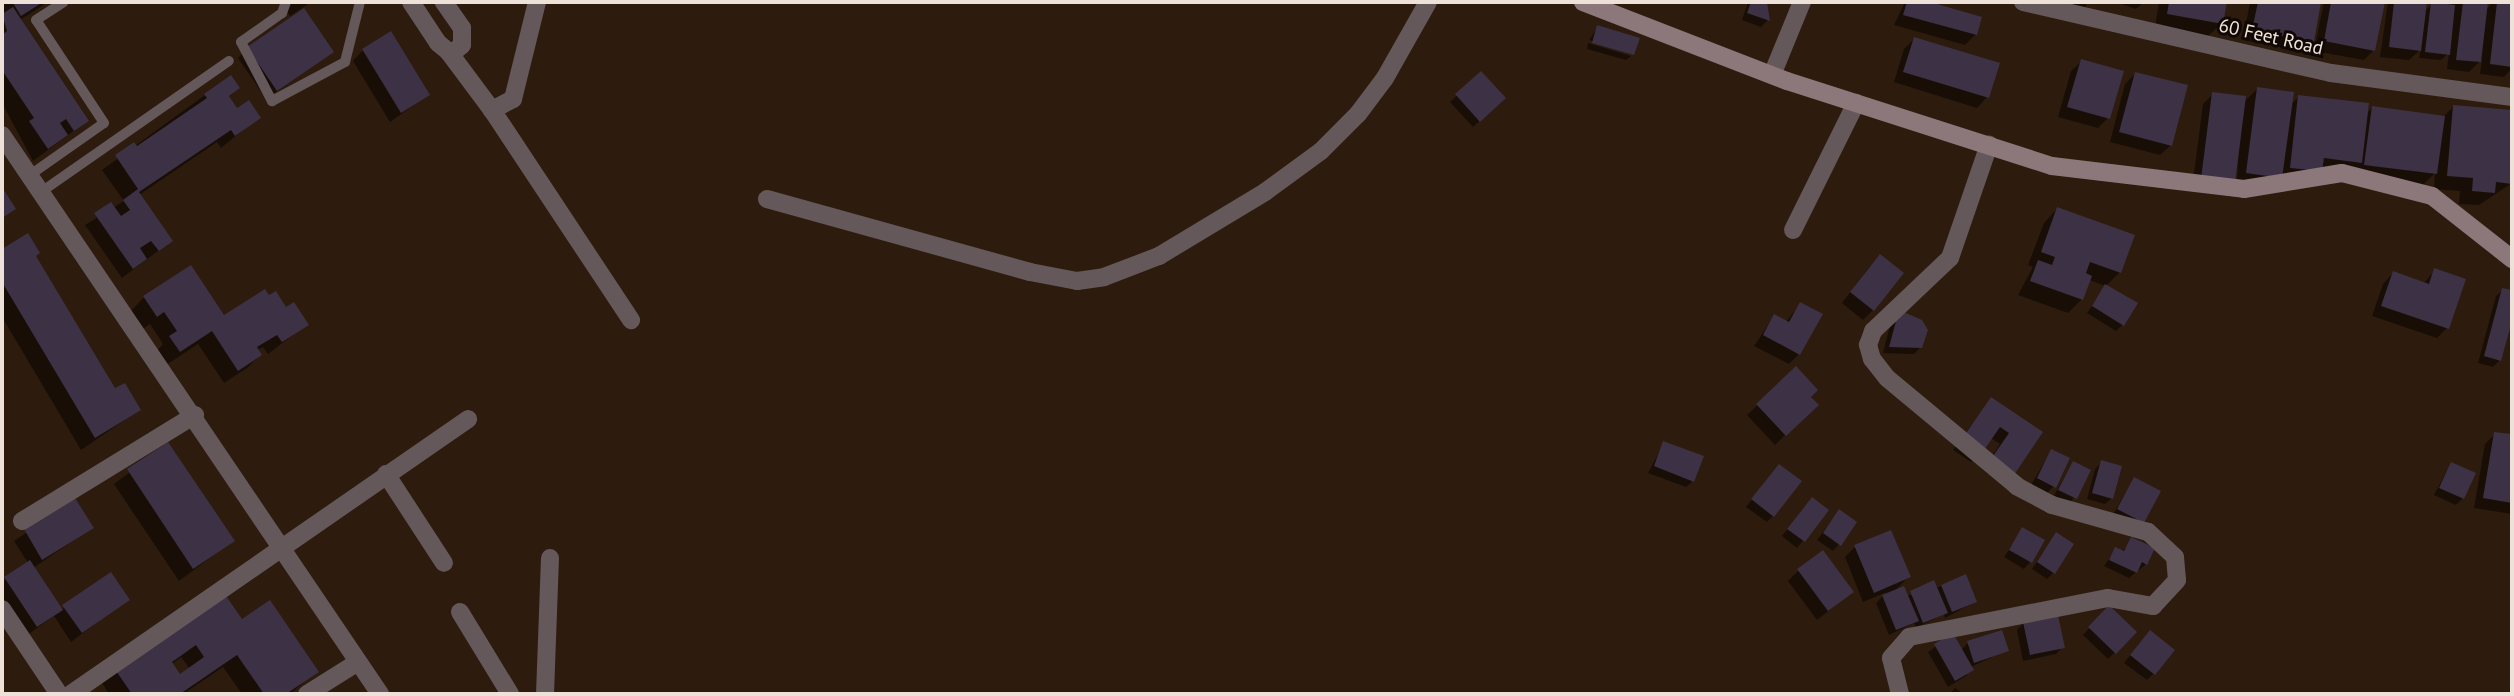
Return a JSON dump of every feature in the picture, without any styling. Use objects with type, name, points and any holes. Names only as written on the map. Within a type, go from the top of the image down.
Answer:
[{"type":"street","points":[[411,2],[492,110],[631,320]]},
{"type":"street","points":[[444,2],[464,38],[455,51],[448,51]]},
{"type":"street","points":[[492,110],[513,99],[537,2]]},
{"type":"street","points":[[767,198],[1030,272],[1077,281],[1104,277],[1158,256],[1265,192],[1321,151],[1378,87],[1428,2]]},
{"type":"street","points":[[1583,2],[1772,75],[2052,166],[2244,189],[2342,173],[2431,196],[2512,259]]},
{"type":"street","points":[[1772,75],[1802,2]]},
{"type":"street","name":"60 Feet Road","points":[[2023,2],[2331,73],[2512,97]]},
{"type":"street","points":[[1793,230],[1856,103]]},
{"type":"street","points":[[2,135],[195,415],[380,694]]},
{"type":"street","points":[[1900,694],[1891,658],[1909,637],[2108,598],[2153,606],[2177,580],[2175,557],[2148,532],[2052,505],[2017,486],[1886,378],[1871,359],[1868,345],[1873,331],[1950,258],[1989,145]]},
{"type":"street","points":[[22,521],[195,415]]},
{"type":"street","points":[[71,694],[468,419]]},
{"type":"street","points":[[386,474],[444,564]]},
{"type":"street","points":[[545,694],[550,558]]},
{"type":"street","points":[[2,609],[59,694]]},
{"type":"street","points":[[460,611],[510,694]]},
{"type":"street","points":[[307,694],[358,662]]},
{"type":"lane","points":[[30,176],[104,123],[36,20],[64,2]]},
{"type":"lane","points":[[286,2],[282,13],[241,43],[272,101],[345,62],[360,2]]},
{"type":"lane","points":[[41,192],[229,61]]},
{"type":"building","points":[[14,2],[43,2],[21,16],[13,3]]},
{"type":"building","points":[[1751,2],[1767,2],[1770,21],[1747,13]]},
{"type":"building","points":[[1907,2],[1930,2],[1982,17],[1977,35],[1903,15]]},
{"type":"building","points":[[2169,2],[2227,2],[2223,24],[2167,14]]},
{"type":"building","points":[[2258,2],[2321,2],[2314,42],[2252,30]]},
{"type":"building","points":[[2331,2],[2385,2],[2375,51],[2324,41]]},
{"type":"building","points":[[2394,2],[2427,2],[2421,51],[2389,47]]},
{"type":"building","points":[[2431,2],[2455,5],[2450,55],[2425,52]]},
{"type":"building","points":[[2463,2],[2488,2],[2481,62],[2456,60]]},
{"type":"building","points":[[2497,2],[2512,2],[2512,67],[2490,64]]},
{"type":"building","points":[[13,7],[89,121],[74,131],[66,119],[60,123],[68,135],[48,149],[29,121],[34,118],[2,70],[2,35],[7,31],[2,14]]},
{"type":"building","points":[[304,8],[334,52],[277,91],[247,47]]},
{"type":"building","points":[[1597,25],[1640,38],[1634,55],[1592,43]]},
{"type":"building","points":[[391,31],[430,95],[401,113],[362,49]]},
{"type":"building","points":[[1914,37],[2000,63],[1989,98],[1903,72]]},
{"type":"building","points":[[2081,59],[2124,71],[2110,119],[2067,107]]},
{"type":"building","points":[[1481,71],[1506,98],[1480,122],[1455,94]]},
{"type":"building","points":[[2135,72],[2188,85],[2172,146],[2119,132]]},
{"type":"building","points":[[231,75],[240,88],[229,96],[237,108],[249,100],[261,118],[235,136],[231,130],[139,192],[173,241],[159,251],[151,241],[140,248],[147,259],[133,269],[94,213],[111,202],[121,216],[130,210],[123,200],[138,189],[115,155],[134,142],[137,146],[207,98],[204,94]]},
{"type":"building","points":[[2257,87],[2294,92],[2282,178],[2246,173]]},
{"type":"building","points":[[2212,92],[2246,96],[2235,183],[2201,179]]},
{"type":"building","points":[[2298,95],[2369,103],[2362,163],[2324,158],[2322,171],[2290,168]]},
{"type":"building","points":[[2453,105],[2512,110],[2512,184],[2496,182],[2495,193],[2472,191],[2473,178],[2447,176]]},
{"type":"building","points":[[2372,106],[2445,116],[2437,174],[2364,165]]},
{"type":"building","points":[[2,187],[16,209],[2,218]]},
{"type":"building","points":[[2057,207],[2135,235],[2121,273],[2090,262],[2086,273],[2092,276],[2083,300],[2030,281],[2038,260],[2052,265],[2055,257],[2041,252]]},
{"type":"building","points":[[28,233],[40,253],[36,256],[115,388],[125,383],[141,410],[95,438],[2,282],[2,249]]},
{"type":"building","points":[[1880,254],[1904,273],[1874,311],[1850,292]]},
{"type":"building","points":[[191,265],[224,315],[265,289],[269,295],[276,291],[286,307],[294,302],[309,325],[282,342],[277,335],[257,347],[262,355],[238,371],[212,331],[180,352],[169,336],[177,331],[164,312],[157,317],[143,296]]},
{"type":"building","points":[[2434,268],[2466,279],[2449,329],[2381,306],[2393,271],[2429,284]]},
{"type":"building","points":[[2105,284],[2138,303],[2124,326],[2092,306]]},
{"type":"building","points":[[2502,288],[2512,290],[2512,321],[2501,361],[2484,356]]},
{"type":"building","points":[[1800,302],[1823,314],[1800,355],[1763,335],[1774,314],[1789,322]]},
{"type":"building","points":[[1899,310],[1922,320],[1928,330],[1922,348],[1889,347]]},
{"type":"building","points":[[1796,366],[1818,390],[1811,397],[1819,405],[1786,436],[1756,404]]},
{"type":"building","points":[[1991,397],[2043,432],[2014,475],[1991,459],[2009,433],[2000,427],[1982,453],[1962,439]]},
{"type":"building","points":[[2494,432],[2512,434],[2512,503],[2483,498]]},
{"type":"building","points":[[1663,441],[1704,456],[1694,482],[1654,466]]},
{"type":"building","points":[[168,442],[235,541],[193,569],[127,469]]},
{"type":"building","points":[[2051,449],[2070,458],[2056,488],[2037,478]]},
{"type":"building","points":[[2101,460],[2122,466],[2113,499],[2092,493]]},
{"type":"building","points":[[2073,461],[2091,470],[2077,499],[2058,490]]},
{"type":"building","points":[[2451,462],[2476,473],[2464,499],[2439,488]]},
{"type":"building","points":[[1779,464],[1802,481],[1774,517],[1751,499]]},
{"type":"building","points":[[2134,477],[2161,491],[2144,523],[2117,509]]},
{"type":"building","points":[[1812,497],[1829,510],[1805,542],[1787,529]]},
{"type":"building","points":[[75,498],[94,528],[42,560],[24,529]]},
{"type":"building","points":[[1839,509],[1857,522],[1841,546],[1823,533]]},
{"type":"building","points":[[2022,527],[2045,540],[2032,563],[2009,550]]},
{"type":"building","points":[[1891,530],[1911,577],[1874,593],[1854,545]]},
{"type":"building","points":[[2056,532],[2074,544],[2055,574],[2037,562]]},
{"type":"building","points":[[2131,537],[2155,548],[2147,565],[2142,562],[2137,573],[2109,560],[2115,547],[2124,551]]},
{"type":"building","points":[[1823,550],[1854,592],[1828,611],[1797,569]]},
{"type":"building","points":[[30,560],[63,610],[37,627],[4,577]]},
{"type":"building","points":[[111,572],[130,600],[82,633],[62,605]]},
{"type":"building","points":[[1966,574],[1977,602],[1952,612],[1941,585]]},
{"type":"building","points":[[1934,580],[1948,613],[1923,623],[1910,591]]},
{"type":"building","points":[[1904,586],[1919,621],[1896,630],[1882,595]]},
{"type":"building","points":[[224,593],[242,619],[270,600],[319,672],[286,694],[264,694],[237,655],[180,694],[132,694],[114,668]],"holes":[[[196,645],[204,657],[180,674],[172,662]]]},
{"type":"building","points":[[2109,605],[2137,632],[2116,654],[2088,627]]},
{"type":"building","points":[[2058,615],[2065,648],[2030,655],[2023,622]]},
{"type":"building","points":[[2002,630],[2009,651],[1974,663],[1967,641]]},
{"type":"building","points":[[2150,630],[2175,650],[2155,675],[2130,655]]},
{"type":"building","points":[[1953,633],[1974,670],[1955,681],[1934,644]]}]
